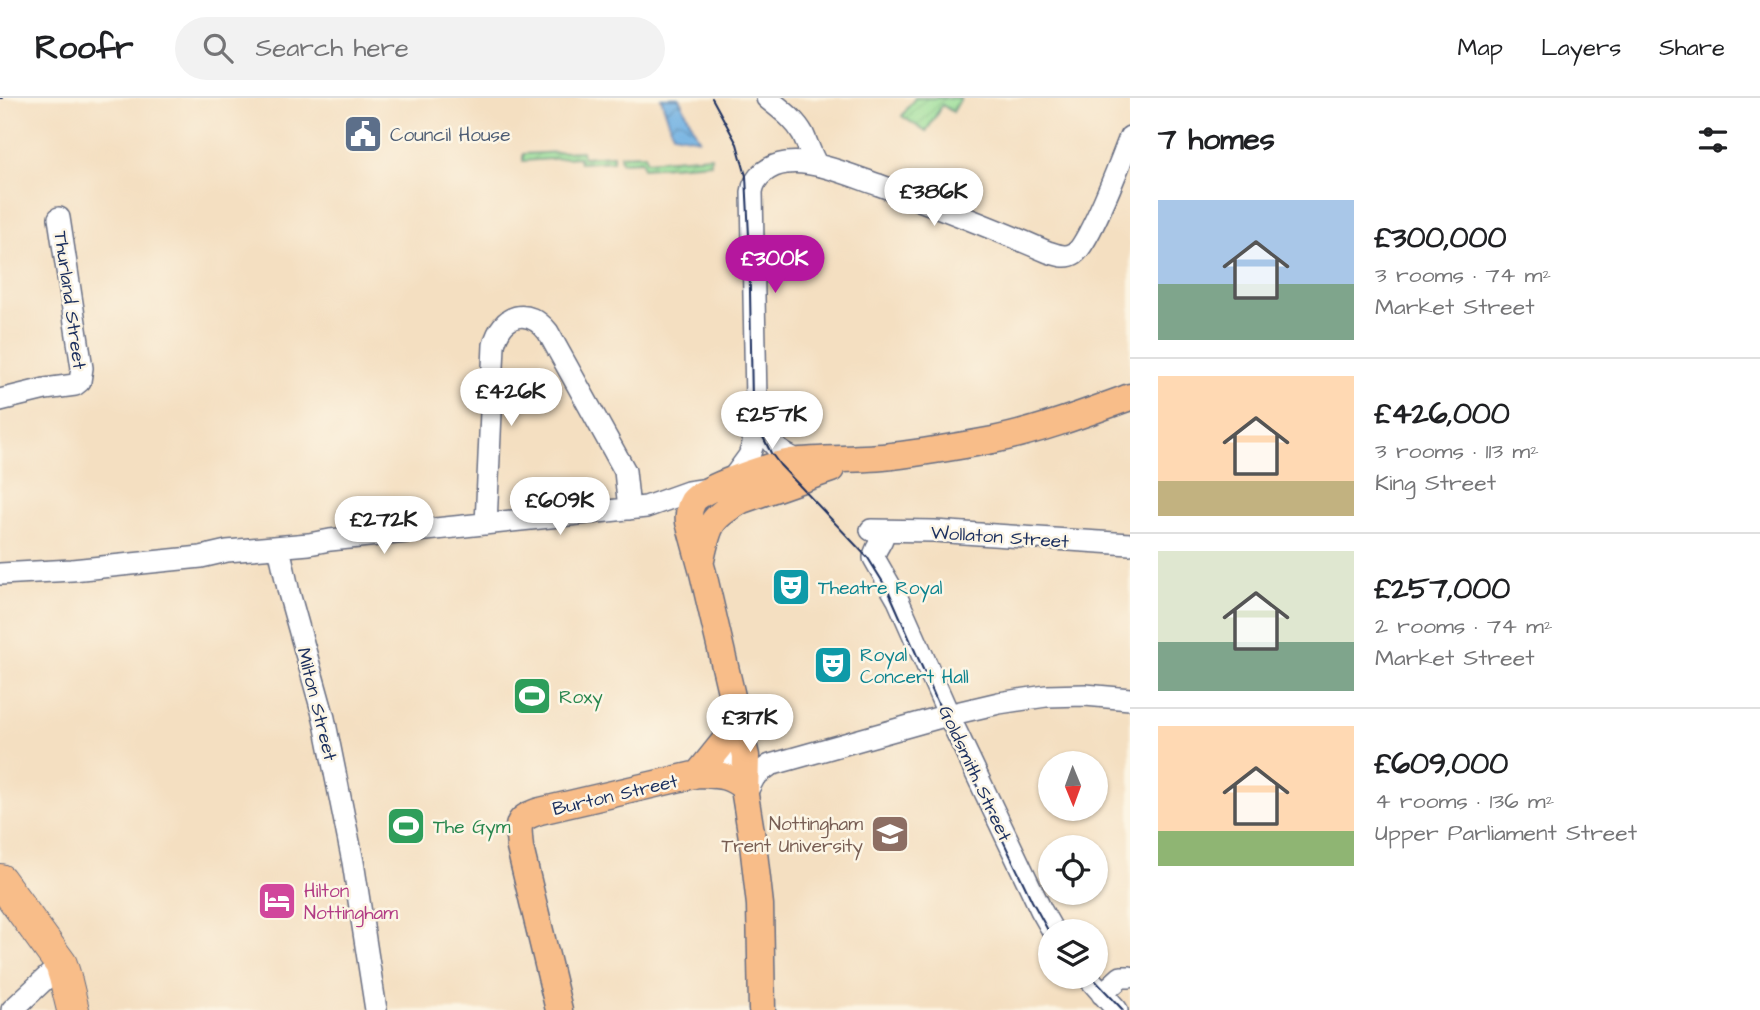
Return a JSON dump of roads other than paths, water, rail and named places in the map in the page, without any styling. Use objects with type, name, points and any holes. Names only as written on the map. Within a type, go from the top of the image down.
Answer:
[{"type":"highway","points":[[0,880],[61,964],[72,1010]]},
{"type":"main road","points":[[700,562],[713,521],[742,500],[834,468],[996,439],[1084,414],[1130,397]]},
{"type":"main road","points":[[762,1010],[760,905],[753,844],[742,788],[746,776],[746,756],[688,514],[693,501],[701,494],[762,470],[800,461],[891,456]]},
{"type":"main road","name":"Burton Street","points":[[698,774],[725,740],[733,699]]},
{"type":"main road","name":"Burton Street","points":[[559,1010],[520,848],[520,824],[525,815],[698,774],[721,775],[742,788]]},
{"type":"street","points":[[767,98],[793,120],[817,165]]},
{"type":"street","points":[[638,508],[688,492],[723,485],[749,456],[753,444],[756,400],[757,183],[785,163],[817,165],[942,208],[1062,256],[1077,253],[1088,238],[1130,137]]},
{"type":"street","name":"Thurland Street","points":[[0,400],[75,385],[80,381],[82,368],[59,218]]},
{"type":"street","points":[[485,524],[494,345],[502,327],[520,317],[539,322],[548,332],[625,471],[638,508]]},
{"type":"street","points":[[756,400],[770,442],[789,457],[800,461]]},
{"type":"street","points":[[0,574],[201,557],[226,551],[638,508],[688,514]]},
{"type":"street","name":"Wollaton Street","points":[[880,533],[945,532],[1130,544]]},
{"type":"street","name":"Goldsmith Street","points":[[880,533],[874,558],[898,600],[948,715],[1046,919]]},
{"type":"street","name":"Milton Street","points":[[271,548],[289,593],[324,718],[353,862],[376,1010]]},
{"type":"street","points":[[725,740],[732,772],[742,788],[769,765],[999,703],[1046,696],[1085,695],[1130,699]]},
{"type":"street","points":[[12,1010],[61,964]]},
{"type":"street","points":[[1102,994],[1121,977],[1130,977]]},
{"type":"street","points":[[1098,989],[1117,1010]]},
{"type":"water","points":[[661,98],[679,98],[699,139],[673,134]]},
{"type":"tram line","points":[[712,98],[737,144],[746,176],[752,401],[760,431],[780,465],[868,558],[889,592],[944,717],[1042,919]]},
{"type":"tram line","points":[[1103,989],[1123,1010]]},
{"type":"place","name":"Council House","points":[[363,134]]},
{"type":"place","name":"Theatre Royal","points":[[791,587]]},
{"type":"place","name":"Royal Concert Hall","points":[[833,665]]},
{"type":"place","name":"Roxy","points":[[532,696]]},
{"type":"place","name":"The Gym","points":[[406,826]]},
{"type":"place","name":"Nottingham Trent University","points":[[890,834]]},
{"type":"place","name":"Hilton Nottingham","points":[[277,901]]}]
